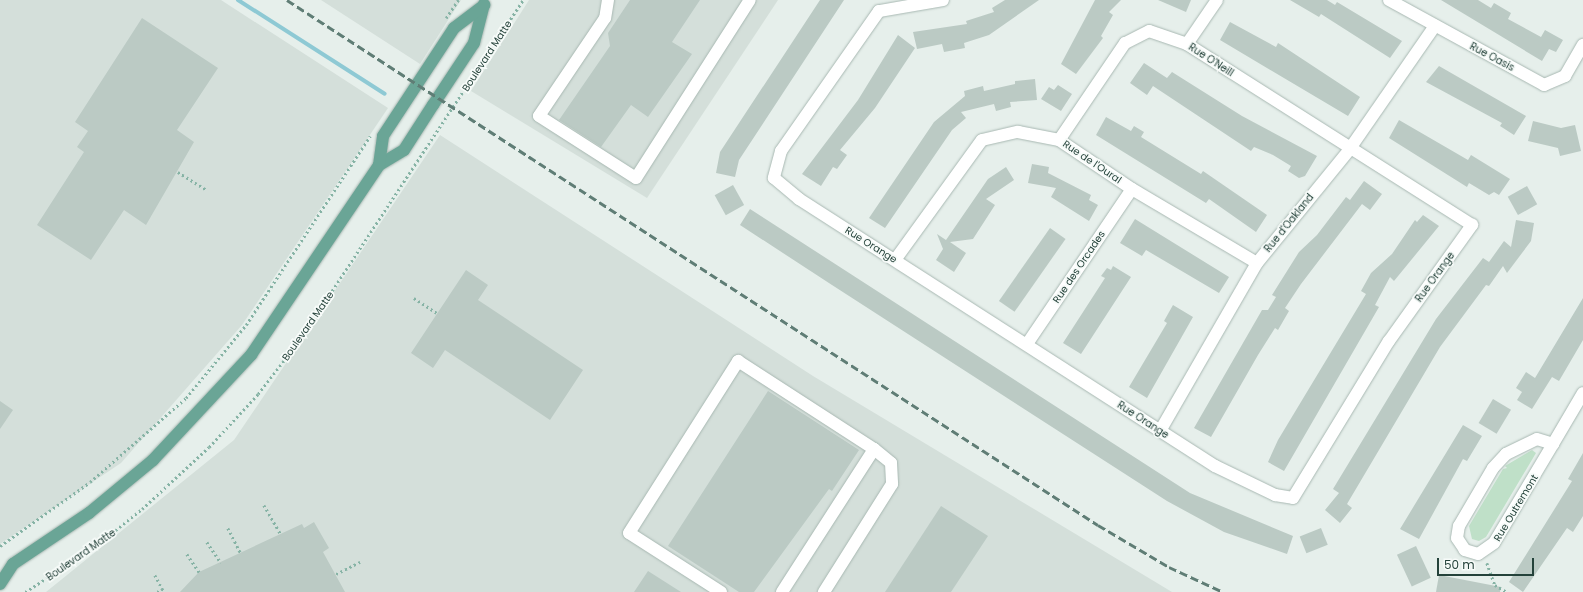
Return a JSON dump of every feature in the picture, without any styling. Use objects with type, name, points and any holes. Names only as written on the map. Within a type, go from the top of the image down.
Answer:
[{"type":"main road","name":"Boulevard Matte","points":[[379,165],[404,150],[429,112],[474,42],[485,3]]},
{"type":"main road","name":"Boulevard Matte","points":[[0,584],[13,564],[109,498],[166,448],[213,399],[275,323],[379,165],[383,136],[454,28],[485,3]]},
{"type":"main road","points":[[0,565],[13,564]]},
{"type":"street","points":[[605,1],[605,18],[539,116],[636,178],[750,0]]},
{"type":"street","name":"Rue Orange","points":[[886,0],[781,151],[774,178],[798,199],[1027,344],[1215,466],[1275,495],[1293,498],[1302,487],[1389,341],[1472,225],[1349,150]]},
{"type":"street","points":[[879,11],[943,0]]},
{"type":"street","points":[[1187,44],[1217,0]]},
{"type":"street","name":"Rue Oasis","points":[[1388,0],[1544,85],[1565,76],[1583,46]]},
{"type":"street","name":"Rue d'Oakland","points":[[1160,431],[1257,263],[1349,150],[1435,26]]},
{"type":"street","name":"Rue O'Neill","points":[[1059,140],[1125,43],[1149,31],[1187,44],[1349,150]]},
{"type":"street","name":"Rue de l'Oural","points":[[895,260],[982,140],[1018,132],[1059,140],[1132,189],[1257,263]]},
{"type":"street","name":"Rue des Orcades","points":[[1027,344],[1132,189]]},
{"type":"street","points":[[721,592],[629,533],[738,361],[874,449],[891,463],[892,484],[824,592]]},
{"type":"street","name":"Rue Outremont","points":[[1553,444],[1532,440],[1497,462],[1459,526],[1457,538],[1465,550],[1478,554],[1491,548],[1553,444],[1583,393]]},
{"type":"street","points":[[782,592],[874,449]]},
{"type":"path","name":"Boulevard Matte","points":[[26,592],[92,549],[142,509],[210,447],[258,394],[299,341],[523,0]]},
{"type":"path","points":[[0,546],[90,482],[186,398],[254,313],[374,129]]},
{"type":"path","points":[[178,172],[207,190]]},
{"type":"path","points":[[414,298],[437,313]]},
{"type":"path","points":[[264,505],[281,535]]},
{"type":"path","points":[[228,528],[241,553]]},
{"type":"path","points":[[207,542],[221,563]]},
{"type":"path","points":[[187,554],[199,572]]},
{"type":"path","points":[[336,574],[360,562]]},
{"type":"path","points":[[1487,563],[1495,585],[1507,592]]},
{"type":"path","points":[[155,575],[163,591],[157,592]]},
{"type":"shaded area","points":[[0,0],[221,0],[388,108],[242,325],[121,463],[0,544]]},
{"type":"shaded area","points":[[321,0],[461,0],[420,64]]},
{"type":"shaded area","points":[[529,0],[778,0],[647,198],[471,91]]},
{"type":"shaded area","points":[[440,135],[813,376],[1172,592],[46,592],[234,440]]},
{"type":"green space","points":[[1532,450],[1536,453],[1486,537],[1479,541],[1472,539],[1469,526],[1503,469],[1507,468],[1505,466]]},
{"type":"building","points":[[630,0],[700,0],[672,42],[692,54],[648,117],[631,105],[601,147],[559,120],[610,46],[608,33]]},
{"type":"building","points":[[820,0],[844,0],[739,160],[735,177],[716,173],[720,152]]},
{"type":"building","points":[[1005,0],[1039,0],[989,35],[964,43],[965,48],[944,52],[942,44],[917,49],[913,32],[967,24],[966,21],[994,12],[992,8]]},
{"type":"building","points":[[1095,0],[1121,0],[1109,12],[1113,15],[1101,36],[1103,38],[1076,74],[1061,64]]},
{"type":"building","points":[[1158,0],[1191,0],[1186,12]]},
{"type":"building","points":[[1290,0],[1327,0],[1335,5],[1337,2],[1402,41],[1390,58],[1321,14],[1319,17]]},
{"type":"building","points":[[1441,0],[1478,0],[1491,8],[1494,3],[1511,13],[1508,19],[1541,37],[1545,30],[1563,40],[1556,52],[1549,49],[1542,61]]},
{"type":"building","points":[[142,18],[218,68],[177,130],[194,142],[146,225],[124,210],[91,260],[37,225],[84,152],[77,147],[88,131],[75,122]]},
{"type":"building","points":[[1230,22],[1276,47],[1278,43],[1360,97],[1348,116],[1220,40]]},
{"type":"building","points":[[898,35],[915,48],[875,108],[840,150],[847,155],[837,169],[833,167],[821,186],[802,174],[858,100]]},
{"type":"building","points":[[1144,63],[1167,78],[1172,72],[1242,116],[1317,156],[1305,176],[1299,178],[1288,171],[1291,166],[1273,155],[1254,147],[1251,151],[1153,86],[1147,95],[1130,83]]},
{"type":"building","points":[[1439,66],[1526,116],[1514,135],[1500,126],[1502,123],[1426,82]]},
{"type":"building","points":[[1035,79],[1037,100],[1010,102],[1011,107],[996,111],[994,104],[961,112],[966,118],[952,130],[885,228],[869,218],[934,122],[965,96],[964,91],[983,86],[984,91],[1015,84],[1015,81]]},
{"type":"building","points":[[1058,85],[1072,94],[1061,111],[1041,99],[1049,87],[1054,90]]},
{"type":"building","points":[[1106,117],[1131,131],[1134,126],[1144,132],[1141,137],[1201,174],[1203,171],[1267,215],[1256,232],[1209,199],[1206,203],[1096,135]]},
{"type":"building","points":[[1399,120],[1468,160],[1471,155],[1510,179],[1499,195],[1494,192],[1489,195],[1469,183],[1467,187],[1389,138]]},
{"type":"building","points":[[1533,121],[1561,128],[1575,125],[1581,151],[1560,156],[1558,148],[1528,141]]},
{"type":"building","points":[[1032,164],[1049,167],[1048,173],[1091,195],[1089,200],[1098,205],[1089,221],[1051,197],[1056,188],[1028,183]]},
{"type":"building","points":[[1006,167],[1014,180],[986,199],[995,205],[973,239],[950,242],[966,253],[954,272],[936,260],[943,249],[937,234],[946,240],[988,179]]},
{"type":"building","points":[[1364,181],[1382,194],[1370,210],[1362,204],[1301,284],[1285,308],[1289,311],[1278,330],[1275,328],[1258,355],[1211,437],[1194,428],[1262,310],[1268,310],[1276,297],[1272,295],[1299,252],[1317,235],[1346,197],[1350,200]]},
{"type":"building","points":[[733,185],[744,205],[726,215],[715,195]]},
{"type":"building","points":[[1527,186],[1537,204],[1518,215],[1508,197]]},
{"type":"building","points":[[750,209],[1190,493],[1293,536],[1287,554],[1224,532],[1167,501],[740,225]]},
{"type":"building","points":[[1423,215],[1439,226],[1394,281],[1390,277],[1375,305],[1379,307],[1284,471],[1268,462],[1278,440],[1366,294],[1361,291],[1371,273],[1392,254],[1415,220],[1417,222]]},
{"type":"building","points":[[1135,219],[1229,277],[1219,293],[1146,250],[1142,256],[1120,243]]},
{"type":"building","points":[[1516,220],[1534,223],[1531,241],[1507,273],[1503,266],[1489,286],[1486,285],[1440,347],[1347,504],[1352,508],[1340,523],[1325,510],[1339,493],[1333,489],[1436,319],[1483,258],[1489,262],[1504,241],[1511,247]]},
{"type":"building","points":[[1050,228],[1066,239],[1015,312],[999,301]]},
{"type":"building","points":[[1113,266],[1131,277],[1081,354],[1063,343],[1105,278],[1101,276],[1107,268],[1111,270]]},
{"type":"building","points":[[466,270],[488,285],[478,300],[583,370],[550,420],[445,350],[433,368],[411,353]]},
{"type":"building","points":[[1583,298],[1583,340],[1559,381],[1552,377],[1532,409],[1517,400],[1522,392],[1516,388],[1526,372],[1535,378]]},
{"type":"building","points":[[1173,305],[1193,317],[1147,398],[1129,387],[1167,323],[1164,321]]},
{"type":"building","points":[[768,391],[859,450],[832,491],[829,489],[754,592],[739,592],[668,546]]},
{"type":"building","points":[[1493,399],[1511,410],[1497,434],[1479,423]]},
{"type":"building","points":[[0,401],[13,410],[0,429]]},
{"type":"building","points":[[1463,425],[1482,436],[1467,461],[1463,459],[1419,539],[1400,529]]},
{"type":"building","points":[[1583,453],[1583,516],[1573,532],[1567,528],[1523,592],[1509,582],[1572,481],[1568,479]]},
{"type":"building","points":[[941,506],[988,536],[951,592],[885,592]]},
{"type":"building","points":[[314,522],[329,548],[323,552],[345,592],[180,592],[199,572],[302,524],[304,528]]},
{"type":"building","points":[[1321,528],[1328,545],[1306,553],[1300,537]]},
{"type":"building","points":[[1416,546],[1431,578],[1412,587],[1397,555]]},
{"type":"building","points":[[648,571],[681,592],[634,592]]},
{"type":"building","points":[[1439,575],[1501,587],[1500,592],[1436,592]]},
{"type":"waterway","points":[[238,0],[385,94]]},
{"type":"railway","points":[[287,0],[1098,525],[1169,567],[1223,592]]}]
